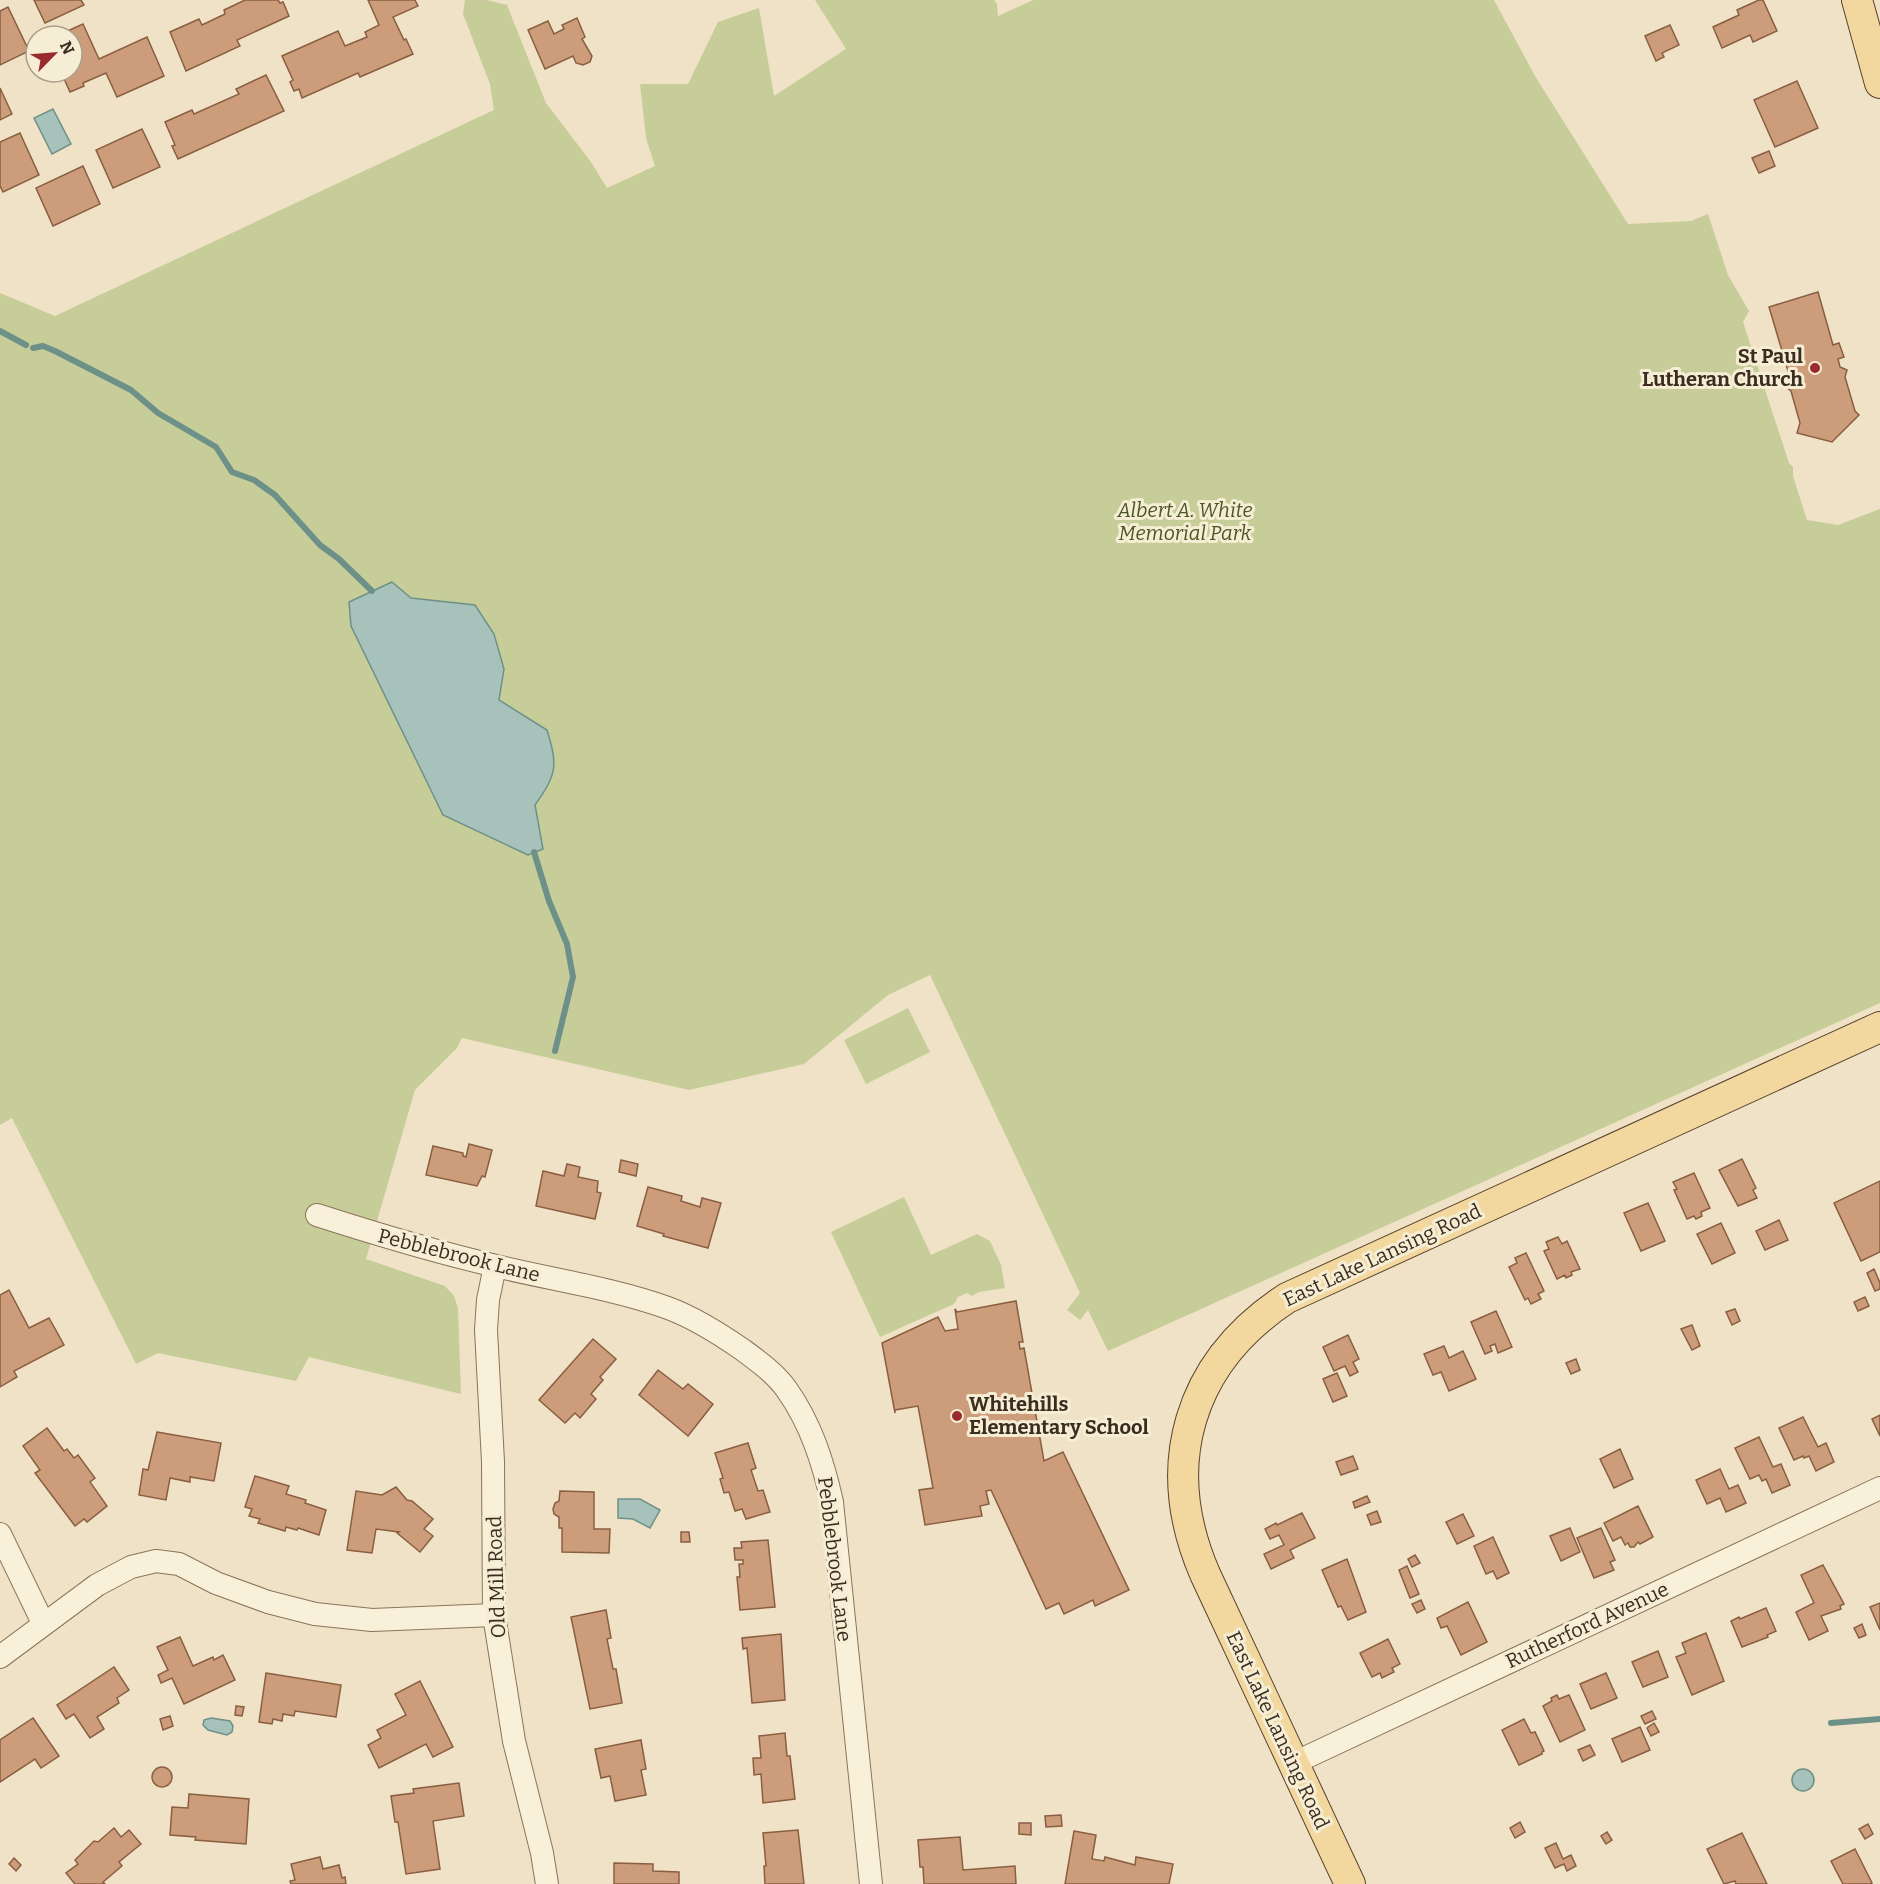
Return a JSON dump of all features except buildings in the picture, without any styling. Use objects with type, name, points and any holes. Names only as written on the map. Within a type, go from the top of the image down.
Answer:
[{"type":"main road","points":[[1857,0],[1880,83]]},
{"type":"main road","name":"East Lake Lansing Road","points":[[1350,1884],[1199,1559],[1189,1528],[1185,1509],[1185,1451],[1193,1414],[1208,1379],[1234,1341],[1268,1311],[1308,1287],[1880,1027]]},
{"type":"street","name":"Pebblebrook Lane","points":[[317,1215],[392,1239],[495,1266],[583,1285],[670,1309],[719,1333],[757,1360],[786,1388],[807,1423],[823,1464],[832,1502],[871,1884]]},
{"type":"street","name":"Old Mill Road","points":[[495,1266],[488,1300],[486,1330],[493,1462],[494,1615],[514,1740],[542,1853],[547,1884]]},
{"type":"street","name":"Rutherford Avenue","points":[[1294,1763],[1880,1488]]},
{"type":"street","points":[[0,1534],[43,1623]]},
{"type":"street","points":[[0,1657],[96,1585],[130,1567],[156,1562],[179,1564],[216,1583],[268,1602],[315,1614],[372,1620],[494,1615]]},
{"type":"green space","name":"Albert A. White Memorial Park","points":[[465,0],[487,0],[507,5],[546,103],[591,162],[607,188],[655,166],[646,138],[640,84],[688,84],[718,22],[759,8],[774,96],[846,49],[815,0],[994,0],[997,4],[998,16],[1033,0],[1494,0],[1535,76],[1628,224],[1691,221],[1708,214],[1728,275],[1749,311],[1743,322],[1789,463],[1793,467],[1793,476],[1807,520],[1838,525],[1880,509],[1880,1003],[1108,1351],[1088,1310],[1080,1320],[1067,1310],[1080,1293],[930,975],[888,995],[804,1064],[689,1090],[462,1038],[457,1048],[415,1090],[366,1259],[445,1286],[454,1296],[458,1308],[461,1394],[309,1357],[296,1381],[158,1353],[136,1364],[12,1118],[0,1125],[0,293],[55,316],[494,110],[490,84],[463,14]]},
{"type":"green space","points":[[908,1008],[930,1052],[866,1084],[844,1040]]},
{"type":"green space","points":[[904,1197],[931,1255],[977,1234],[990,1241],[1001,1265],[1005,1288],[979,1292],[972,1296],[967,1293],[958,1297],[954,1304],[880,1337],[831,1232]]},
{"type":"water","points":[[53,109],[71,144],[52,154],[34,118]]},
{"type":"water","points":[[392,582],[411,598],[475,605],[494,634],[504,669],[499,700],[547,730],[551,742],[554,761],[551,777],[535,805],[543,849],[528,855],[443,815],[351,626],[349,602]]},
{"type":"water","points":[[618,1499],[640,1499],[660,1510],[650,1528],[633,1519],[618,1518]]},
{"type":"water","points":[[211,1718],[230,1721],[233,1726],[232,1732],[227,1735],[208,1730],[203,1725],[204,1720]]},
{"type":"water","points":[[1803,1769],[1811,1772],[1814,1780],[1811,1788],[1803,1791],[1795,1788],[1792,1780],[1795,1772]]},
{"type":"waterway","points":[[0,331],[26,345]]},
{"type":"waterway","points":[[33,348],[43,346],[55,351],[131,390],[158,413],[216,447],[232,472],[254,480],[275,495],[320,545],[339,559],[372,591]]},
{"type":"waterway","points":[[534,852],[549,901],[567,944],[573,977],[555,1051]]},
{"type":"waterway","points":[[1831,1723],[1880,1719]]},
{"type":"place","name":"St Paul Lutheran Church","points":[[1815,368]]},
{"type":"place","name":"Whitehills Elementary School","points":[[957,1416]]}]
